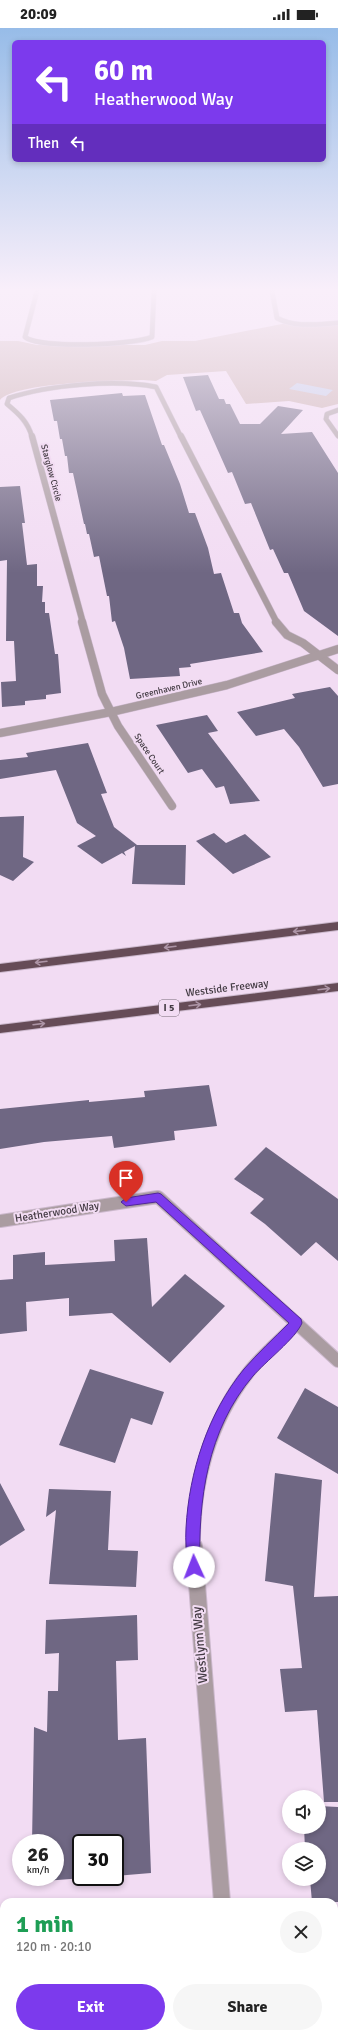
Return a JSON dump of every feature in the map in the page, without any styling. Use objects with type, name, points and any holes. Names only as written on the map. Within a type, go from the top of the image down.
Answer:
[{"type":"highway","points":[[0,968],[338,926]]},
{"type":"highway","name":"Westside Freeway","points":[[0,1029],[338,987]]},
{"type":"street","name":"Starglow Circle","points":[[110,712],[102,694],[30,429],[21,415],[7,404],[7,400],[14,395],[52,389],[118,385]]},
{"type":"street","name":"Starglow Circle","points":[[149,385],[156,387],[269,612],[287,635],[320,655]]},
{"type":"street","points":[[338,410],[326,416],[326,419],[338,436]]},
{"type":"street","name":"Greenhaven Drive","points":[[0,732],[110,712],[227,685],[338,649]]},
{"type":"street","points":[[320,655],[338,670]]},
{"type":"street","name":"Space Court","points":[[110,712],[172,806]]},
{"type":"street","name":"Heatherwood Way","points":[[0,1221],[158,1197],[338,1361]]},
{"type":"street","name":"Westlynn Way","points":[[222,1898],[194,1567],[192,1528],[197,1488],[209,1442],[228,1402],[248,1373],[297,1323]]},
{"type":"shaded area","points":[[0,385],[58,385],[25,389],[10,394],[0,400]]},
{"type":"shaded area","points":[[234,385],[338,385],[338,404],[322,408],[289,401],[246,404]]},
{"type":"water","points":[[295,385],[306,385],[333,390],[326,396],[289,389]]},
{"type":"building","points":[[186,385],[212,385],[219,399],[224,399],[226,404],[230,404],[240,424],[260,424],[278,406],[303,410],[281,434],[312,432],[338,473],[338,636],[304,611],[288,573],[284,573],[273,549],[270,550],[251,503],[245,504],[232,472],[228,473],[200,410],[196,411]]},
{"type":"building","points":[[122,393],[123,396],[145,395],[162,445],[164,445],[180,484],[189,513],[195,513],[208,548],[214,574],[221,573],[234,613],[239,613],[242,623],[263,652],[190,664],[191,667],[179,668],[180,676],[130,679],[124,648],[115,621],[112,622],[109,596],[107,596],[99,556],[94,557],[89,534],[87,534],[84,524],[73,473],[69,473],[67,456],[65,456],[62,439],[60,439],[57,421],[54,421],[50,400]]},
{"type":"building","points":[[20,486],[25,523],[22,523],[27,565],[37,564],[37,586],[43,586],[42,602],[45,602],[45,613],[49,613],[55,654],[58,654],[61,693],[46,695],[46,699],[25,701],[25,705],[2,707],[1,682],[16,681],[14,641],[6,641],[7,560],[0,561],[0,487]]},
{"type":"building","points":[[330,687],[338,696],[338,784],[323,787],[299,747],[284,729],[256,736],[237,712],[295,698],[292,694]]},
{"type":"building","points":[[207,715],[218,731],[208,733],[260,801],[230,804],[224,786],[216,788],[202,769],[188,773],[156,725]]},
{"type":"building","points":[[88,743],[107,793],[101,794],[114,827],[137,845],[186,845],[185,885],[132,884],[135,846],[124,852],[126,856],[122,853],[102,864],[77,846],[96,836],[77,823],[56,770],[0,779],[0,760],[28,757],[26,753]]},
{"type":"building","points":[[24,816],[23,857],[34,862],[13,881],[0,875],[0,817]]},
{"type":"building","points":[[214,833],[226,843],[245,834],[271,857],[233,874],[196,841]]},
{"type":"building","points":[[209,1085],[217,1126],[174,1131],[175,1140],[114,1148],[112,1136],[44,1142],[0,1149],[0,1109],[89,1100],[89,1102],[145,1097],[144,1091]]},
{"type":"building","points":[[266,1147],[338,1199],[338,1261],[316,1242],[301,1256],[265,1224],[250,1213],[264,1199],[234,1179]]},
{"type":"building","points":[[147,1238],[152,1307],[185,1274],[225,1306],[170,1363],[112,1313],[69,1316],[69,1298],[26,1302],[27,1331],[0,1334],[0,1280],[13,1279],[13,1255],[45,1252],[45,1265],[115,1261],[114,1240]]},
{"type":"building","points":[[90,1369],[164,1392],[152,1425],[131,1418],[115,1463],[59,1445]]},
{"type":"building","points":[[305,1388],[338,1407],[338,1474],[277,1438]]},
{"type":"building","points":[[275,1473],[322,1480],[314,1597],[338,1596],[338,1802],[326,1802],[326,1790],[323,1790],[317,1710],[285,1712],[280,1669],[302,1668],[293,1586],[265,1581]]},
{"type":"building","points":[[0,1483],[25,1530],[0,1546]]},
{"type":"building","points":[[49,1489],[111,1491],[108,1550],[138,1551],[136,1587],[49,1584],[56,1510],[46,1517]]},
{"type":"building","points":[[137,1615],[138,1660],[116,1661],[118,1740],[146,1738],[151,1873],[124,1875],[124,1834],[72,1834],[72,1879],[64,1880],[64,1834],[32,1834],[34,1727],[47,1732],[48,1691],[58,1691],[59,1653],[45,1654],[46,1620]]},
{"type":"building","points":[[326,1806],[338,1807],[338,1898],[312,1898],[311,1886],[326,1886],[326,1842],[305,1842],[304,1834],[326,1834]]},
{"type":"route","points":[[126,1202],[158,1197],[297,1323],[248,1373],[228,1402],[209,1442],[197,1488],[192,1528],[194,1567]]}]
